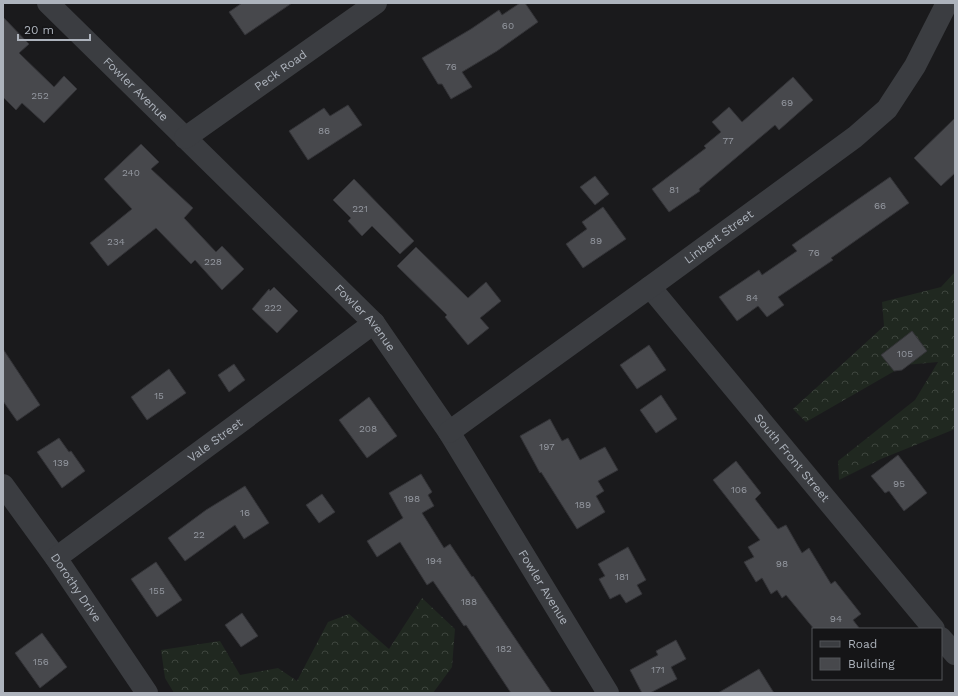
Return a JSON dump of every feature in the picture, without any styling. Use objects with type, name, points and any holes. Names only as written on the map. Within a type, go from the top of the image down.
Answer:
[{"type":"street","name":"Fowler Avenue","points":[[48,3],[374,323],[449,432],[608,693]]},
{"type":"street","name":"Peck Road","points":[[186,138],[376,3]]},
{"type":"street","name":"Linbert Street","points":[[449,432],[855,137],[887,109],[915,66],[947,3]]},
{"type":"street","name":"South Front Street","points":[[650,287],[933,628]]},
{"type":"street","name":"Vale Street","points":[[56,558],[374,323]]},
{"type":"street","name":"Dorothy Drive","points":[[3,485],[56,558],[147,693]]},
{"type":"street","points":[[942,639],[955,654]]},
{"type":"green space","points":[[955,272],[955,429],[881,459],[839,480],[838,461],[915,400],[938,362],[905,365],[806,422],[793,409],[884,326],[882,302],[941,287]]},
{"type":"green space","points":[[422,598],[455,629],[452,667],[433,693],[174,693],[165,678],[161,650],[220,641],[240,675],[278,668],[297,681],[328,622],[349,614],[389,649]]},
{"type":"building","points":[[242,3],[292,3],[245,35],[229,12]]},
{"type":"building","points":[[520,3],[525,3],[538,22],[497,51],[462,72],[472,87],[451,99],[442,84],[438,84],[422,58],[471,29],[499,10],[502,15]]},
{"type":"building","points":[[3,17],[29,44],[19,53],[54,87],[64,76],[77,89],[44,123],[22,103],[16,110],[3,97]]},
{"type":"building","points":[[793,77],[813,100],[779,130],[775,125],[699,189],[700,191],[669,212],[652,189],[706,148],[704,146],[721,132],[712,122],[729,107],[742,122]]},
{"type":"building","points":[[348,105],[362,125],[308,160],[289,131],[324,108],[330,116]]},
{"type":"building","points":[[955,118],[955,173],[941,186],[914,158]]},
{"type":"building","points":[[141,144],[159,162],[151,169],[193,208],[184,218],[216,252],[222,246],[244,269],[222,290],[195,260],[191,264],[156,228],[108,266],[90,243],[132,209],[104,179]]},
{"type":"building","points":[[595,176],[609,194],[595,205],[580,187]]},
{"type":"building","points":[[890,177],[909,203],[831,258],[833,260],[778,297],[784,305],[767,317],[758,306],[737,321],[719,297],[759,270],[762,275],[797,251],[792,245]]},
{"type":"building","points":[[354,179],[414,241],[400,254],[372,226],[362,236],[348,221],[351,218],[333,200]]},
{"type":"building","points":[[603,207],[626,239],[583,268],[566,244],[587,229],[582,222]]},
{"type":"building","points":[[416,247],[468,298],[486,282],[501,301],[480,318],[489,328],[468,345],[445,317],[447,315],[397,266]]},
{"type":"building","points":[[274,287],[298,311],[277,333],[252,309],[269,289],[270,291]]},
{"type":"building","points":[[912,331],[927,351],[902,370],[894,371],[881,355]]},
{"type":"building","points":[[649,345],[666,370],[637,389],[620,365]]},
{"type":"building","points":[[3,349],[40,405],[17,421],[3,401]]},
{"type":"building","points":[[234,364],[245,380],[229,392],[218,375]]},
{"type":"building","points":[[169,369],[186,393],[147,420],[131,397]]},
{"type":"building","points":[[661,395],[677,419],[656,433],[640,410]]},
{"type":"building","points":[[369,397],[397,436],[367,458],[339,420]]},
{"type":"building","points":[[550,419],[562,441],[568,438],[580,460],[605,447],[618,470],[598,481],[604,491],[596,496],[605,512],[577,529],[541,472],[540,473],[520,436]]},
{"type":"building","points":[[59,438],[69,452],[71,451],[85,471],[62,488],[37,452]]},
{"type":"building","points":[[898,455],[927,493],[904,511],[889,491],[885,493],[871,476]]},
{"type":"building","points":[[736,461],[761,493],[755,499],[778,529],[786,525],[802,553],[809,548],[831,584],[835,581],[861,614],[853,620],[859,628],[813,628],[786,595],[782,598],[777,590],[771,594],[762,578],[756,582],[744,562],[754,557],[748,547],[760,540],[713,480]]},
{"type":"building","points":[[421,474],[432,492],[428,495],[434,506],[422,513],[444,548],[450,544],[552,693],[511,693],[466,625],[464,626],[433,581],[427,585],[400,542],[377,557],[367,541],[403,518],[389,493]]},
{"type":"building","points":[[245,486],[269,523],[244,539],[235,525],[185,561],[168,538],[206,510]]},
{"type":"building","points":[[322,494],[335,512],[319,523],[306,505]]},
{"type":"building","points":[[628,547],[646,580],[637,585],[642,594],[626,603],[620,594],[610,599],[599,579],[605,576],[598,564]]},
{"type":"building","points":[[156,562],[182,600],[157,617],[131,579]]},
{"type":"building","points":[[242,613],[258,636],[241,647],[225,625]]},
{"type":"building","points":[[42,633],[67,667],[40,688],[15,653]]},
{"type":"building","points":[[676,640],[686,659],[671,667],[677,679],[650,693],[642,693],[630,670],[658,655],[656,651]]},
{"type":"building","points":[[759,669],[774,693],[718,693]]}]
